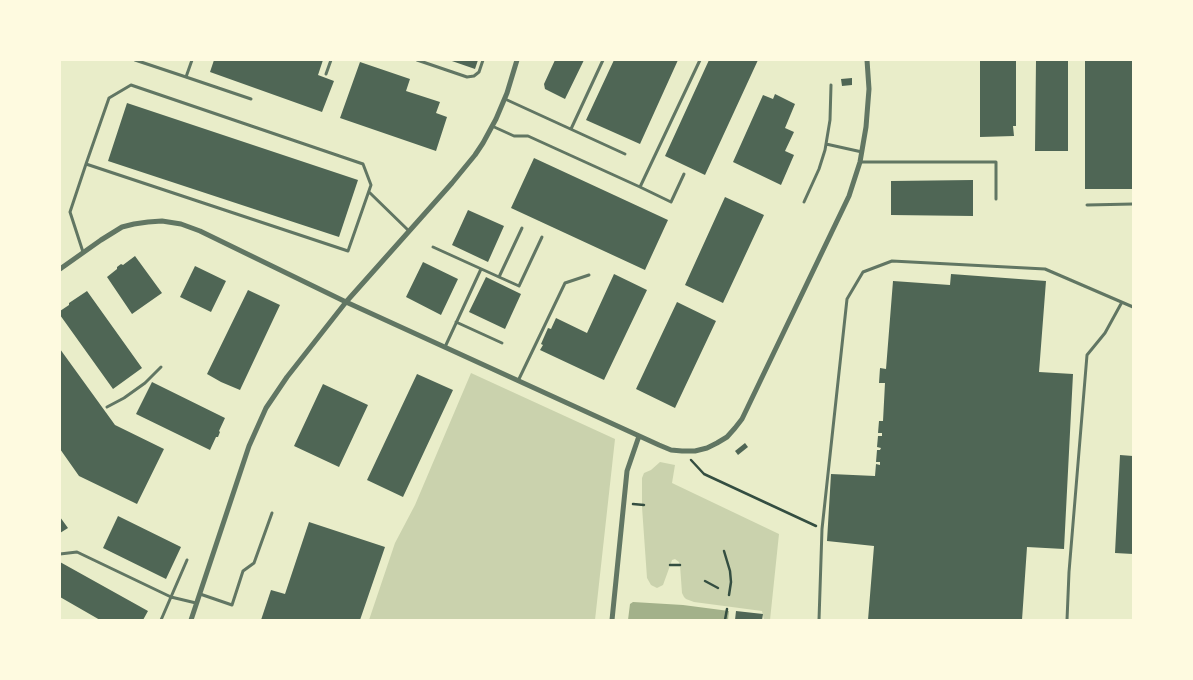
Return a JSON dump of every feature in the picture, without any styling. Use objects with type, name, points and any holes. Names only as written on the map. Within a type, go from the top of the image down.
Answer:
[{"type":"street","points":[[190,620],[249,446],[272,398],[346,302],[465,168],[483,143],[505,99],[517,60]]},
{"type":"street","points":[[60,269],[111,233],[128,226],[162,222],[181,224],[200,231],[346,302],[670,450],[682,452],[707,448],[727,436],[742,419],[845,205],[862,152],[869,102],[867,60]]},
{"type":"street","points":[[612,620],[627,471],[639,436]]},
{"type":"lane","points":[[135,60],[251,99]]},
{"type":"lane","points":[[186,77],[192,60]]},
{"type":"lane","points":[[326,74],[331,60]]},
{"type":"lane","points":[[417,60],[466,78],[474,76],[479,72],[484,60]]},
{"type":"lane","points":[[571,129],[603,60]]},
{"type":"lane","points":[[640,187],[700,60]]},
{"type":"lane","points":[[83,252],[70,212],[86,164],[109,98],[131,85],[364,164],[371,185],[348,251],[86,164]]},
{"type":"lane","points":[[804,202],[819,169],[826,144],[830,120],[831,85]]},
{"type":"lane","points":[[505,99],[625,154]]},
{"type":"lane","points":[[492,126],[514,136],[528,136],[671,202],[684,174]]},
{"type":"lane","points":[[826,144],[862,152]]},
{"type":"lane","points":[[860,162],[996,162],[996,199]]},
{"type":"lane","points":[[369,192],[409,231]]},
{"type":"lane","points":[[1087,205],[1133,204]]},
{"type":"lane","points":[[499,277],[522,228]]},
{"type":"lane","points":[[433,247],[519,286],[542,237]]},
{"type":"lane","points":[[819,620],[822,529],[847,299],[863,272],[892,261],[1045,269],[1133,308]]},
{"type":"lane","points":[[445,347],[481,269]]},
{"type":"lane","points":[[518,381],[565,283],[589,275]]},
{"type":"lane","points":[[1067,620],[1087,355],[1106,333],[1122,302]]},
{"type":"lane","points":[[456,322],[502,343]]},
{"type":"lane","points":[[107,407],[124,398],[161,367]]},
{"type":"lane","points":[[200,594],[232,605],[243,571],[254,563],[272,513]]},
{"type":"lane","points":[[60,554],[77,552],[171,597],[196,603]]},
{"type":"lane","points":[[160,620],[187,560]]},
{"type":"path","points":[[682,452],[704,474],[822,529]]},
{"type":"path","points":[[632,504],[644,505]]},
{"type":"path","points":[[724,551],[730,570],[729,595]]},
{"type":"path","points":[[670,566],[680,565]]},
{"type":"path","points":[[705,581],[718,588]]},
{"type":"path","points":[[725,620],[726,609]]},
{"type":"shaded area","points":[[471,373],[615,439],[595,620],[369,620],[395,543],[415,505]]},
{"type":"shaded area","points":[[660,462],[675,465],[672,483],[779,534],[770,620],[764,620],[762,611],[694,602],[686,599],[682,593],[680,565],[675,559],[672,560],[663,585],[657,588],[651,585],[647,578],[642,478],[644,473]]},
{"type":"shaded area","points":[[633,602],[683,605],[729,611],[728,620],[628,620],[630,604]]},
{"type":"building","points":[[214,60],[323,60],[318,75],[334,81],[322,112],[210,72]]},
{"type":"building","points":[[449,60],[478,60],[475,69]]},
{"type":"building","points":[[555,60],[584,60],[565,99],[545,89],[544,84]]},
{"type":"building","points":[[614,60],[678,60],[640,144],[586,120]]},
{"type":"building","points":[[709,60],[758,60],[705,175],[665,156]]},
{"type":"building","points":[[980,60],[1016,60],[1016,126],[1013,126],[1014,136],[980,137]]},
{"type":"building","points":[[1036,60],[1068,60],[1068,151],[1035,151]]},
{"type":"building","points":[[1085,60],[1132,60],[1132,189],[1085,189]]},
{"type":"building","points":[[360,62],[410,79],[406,91],[440,102],[436,113],[447,117],[436,151],[340,118]]},
{"type":"building","points":[[852,78],[852,85],[842,86],[841,79]]},
{"type":"building","points":[[775,94],[795,104],[785,128],[794,132],[785,151],[794,155],[781,185],[733,162],[763,95],[773,99]]},
{"type":"building","points":[[127,103],[358,180],[339,237],[108,161]]},
{"type":"building","points":[[534,158],[668,220],[645,270],[511,208]]},
{"type":"building","points":[[973,180],[973,216],[891,215],[891,181]]},
{"type":"building","points":[[725,197],[764,215],[723,303],[685,285]]},
{"type":"building","points":[[468,210],[504,226],[488,262],[452,245]]},
{"type":"building","points":[[135,256],[162,293],[132,314],[107,277],[121,264],[123,265]]},
{"type":"building","points":[[423,262],[458,279],[441,315],[406,297]]},
{"type":"building","points":[[195,266],[226,281],[211,312],[180,297]]},
{"type":"building","points":[[614,274],[647,290],[604,380],[540,350],[548,328],[551,329],[556,318],[587,333]]},
{"type":"building","points":[[951,274],[1046,281],[1039,372],[1073,374],[1064,549],[1027,547],[1022,620],[868,620],[874,546],[827,541],[831,474],[875,476],[876,464],[880,465],[880,462],[876,462],[877,450],[881,448],[877,447],[878,436],[882,436],[882,433],[878,433],[879,421],[883,421],[885,383],[879,383],[880,368],[886,369],[893,281],[950,285]]},
{"type":"building","points":[[486,277],[521,294],[505,329],[469,312]]},
{"type":"building","points":[[248,290],[280,305],[240,390],[207,374]]},
{"type":"building","points":[[87,291],[142,368],[113,389],[60,315],[60,311],[69,303]]},
{"type":"building","points":[[677,302],[716,321],[675,408],[636,389]]},
{"type":"building","points":[[60,349],[115,425],[164,449],[137,504],[79,476],[60,449]]},
{"type":"building","points":[[417,374],[453,390],[403,497],[367,480]]},
{"type":"building","points":[[152,382],[225,418],[218,437],[216,437],[210,450],[136,414]]},
{"type":"building","points":[[323,384],[368,405],[339,467],[294,446]]},
{"type":"building","points":[[745,443],[748,447],[738,455],[735,451]]},
{"type":"building","points":[[1120,455],[1133,456],[1133,554],[1115,553]]},
{"type":"building","points":[[118,516],[181,547],[166,579],[103,548]]},
{"type":"building","points":[[60,517],[68,528],[60,533]]},
{"type":"building","points":[[309,522],[385,547],[360,620],[261,620],[271,590],[285,594]]},
{"type":"building","points":[[60,562],[148,611],[143,620],[100,620],[60,597]]},
{"type":"building","points":[[736,611],[763,614],[762,620],[735,620]]}]
